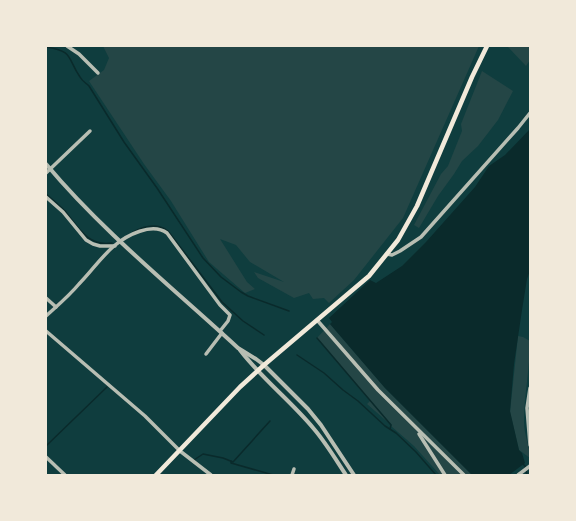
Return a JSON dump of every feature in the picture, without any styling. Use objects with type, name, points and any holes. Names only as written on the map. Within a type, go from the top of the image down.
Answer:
[{"type":"main road","points":[[156,475],[240,387],[369,276],[387,254],[418,206],[487,46]]},
{"type":"street","points":[[67,46],[79,54],[98,73]]},
{"type":"street","points":[[387,254],[400,251],[420,237],[530,114]]},
{"type":"street","points":[[46,174],[90,131]]},
{"type":"street","points":[[46,164],[121,242],[238,348],[257,371],[292,404],[314,429],[346,475]]},
{"type":"street","points":[[46,197],[63,212],[86,240],[100,246],[115,246]]},
{"type":"street","points":[[46,316],[79,285],[115,246],[145,230],[155,228],[167,233],[220,305],[230,315],[228,321],[206,354]]},
{"type":"street","points":[[46,298],[56,307]]},
{"type":"street","points":[[317,320],[378,390],[464,475]]},
{"type":"street","points":[[46,331],[145,416],[180,451],[211,475]]},
{"type":"street","points":[[238,348],[264,365],[303,404],[317,420],[354,475]]},
{"type":"street","points":[[530,388],[527,408],[530,445]]},
{"type":"street","points":[[416,428],[445,475]]},
{"type":"street","points":[[46,457],[65,475]]},
{"type":"street","points":[[518,475],[530,466]]},
{"type":"street","points":[[292,475],[294,469]]},
{"type":"shaded area","points":[[103,46],[479,46],[403,218],[354,280],[329,303],[324,298],[313,299],[309,293],[294,298],[258,278],[254,272],[284,282],[250,262],[236,245],[220,239],[247,282],[255,289],[245,293],[209,262],[171,201],[144,164],[89,81],[104,70],[109,58]]},
{"type":"shaded area","points":[[507,46],[530,46],[530,60],[526,66]]},
{"type":"shaded area","points":[[482,71],[513,91],[498,120],[478,146],[462,161],[438,196],[419,228],[414,225],[441,174],[448,166],[462,131],[461,124]]},
{"type":"shaded area","points":[[530,129],[530,271],[527,279],[514,364],[510,411],[519,450],[522,453],[525,463],[509,475],[472,475],[385,388],[330,324],[332,322],[329,318],[370,280],[376,283],[402,266],[426,242],[475,187],[489,166],[505,155]]},
{"type":"shaded area","points":[[330,324],[385,388],[472,475],[440,475],[414,446],[391,426],[392,425],[372,402],[391,425],[367,404],[370,401],[317,338]]},
{"type":"shaded area","points":[[518,336],[530,341],[524,422],[530,458],[519,450],[510,412]]},
{"type":"waterway","points":[[46,47],[61,51],[69,56],[81,78],[89,86],[124,142],[157,188],[203,258],[221,277],[241,292],[289,311]]},
{"type":"waterway","points":[[46,194],[65,211],[79,229],[90,239],[96,242],[112,243]]},
{"type":"waterway","points":[[133,232],[150,226],[164,228],[168,231],[222,302],[243,321],[264,335]]},
{"type":"waterway","points":[[317,338],[391,425],[390,429]]},
{"type":"waterway","points":[[297,355],[324,373],[385,426],[396,433],[416,452],[436,475]]},
{"type":"waterway","points":[[46,446],[107,387]]},
{"type":"waterway","points":[[194,460],[203,454],[223,458],[233,462],[270,421]]},
{"type":"waterway","points":[[231,461],[231,463],[273,475]]},
{"type":"waterway","points":[[523,464],[527,475]]}]
